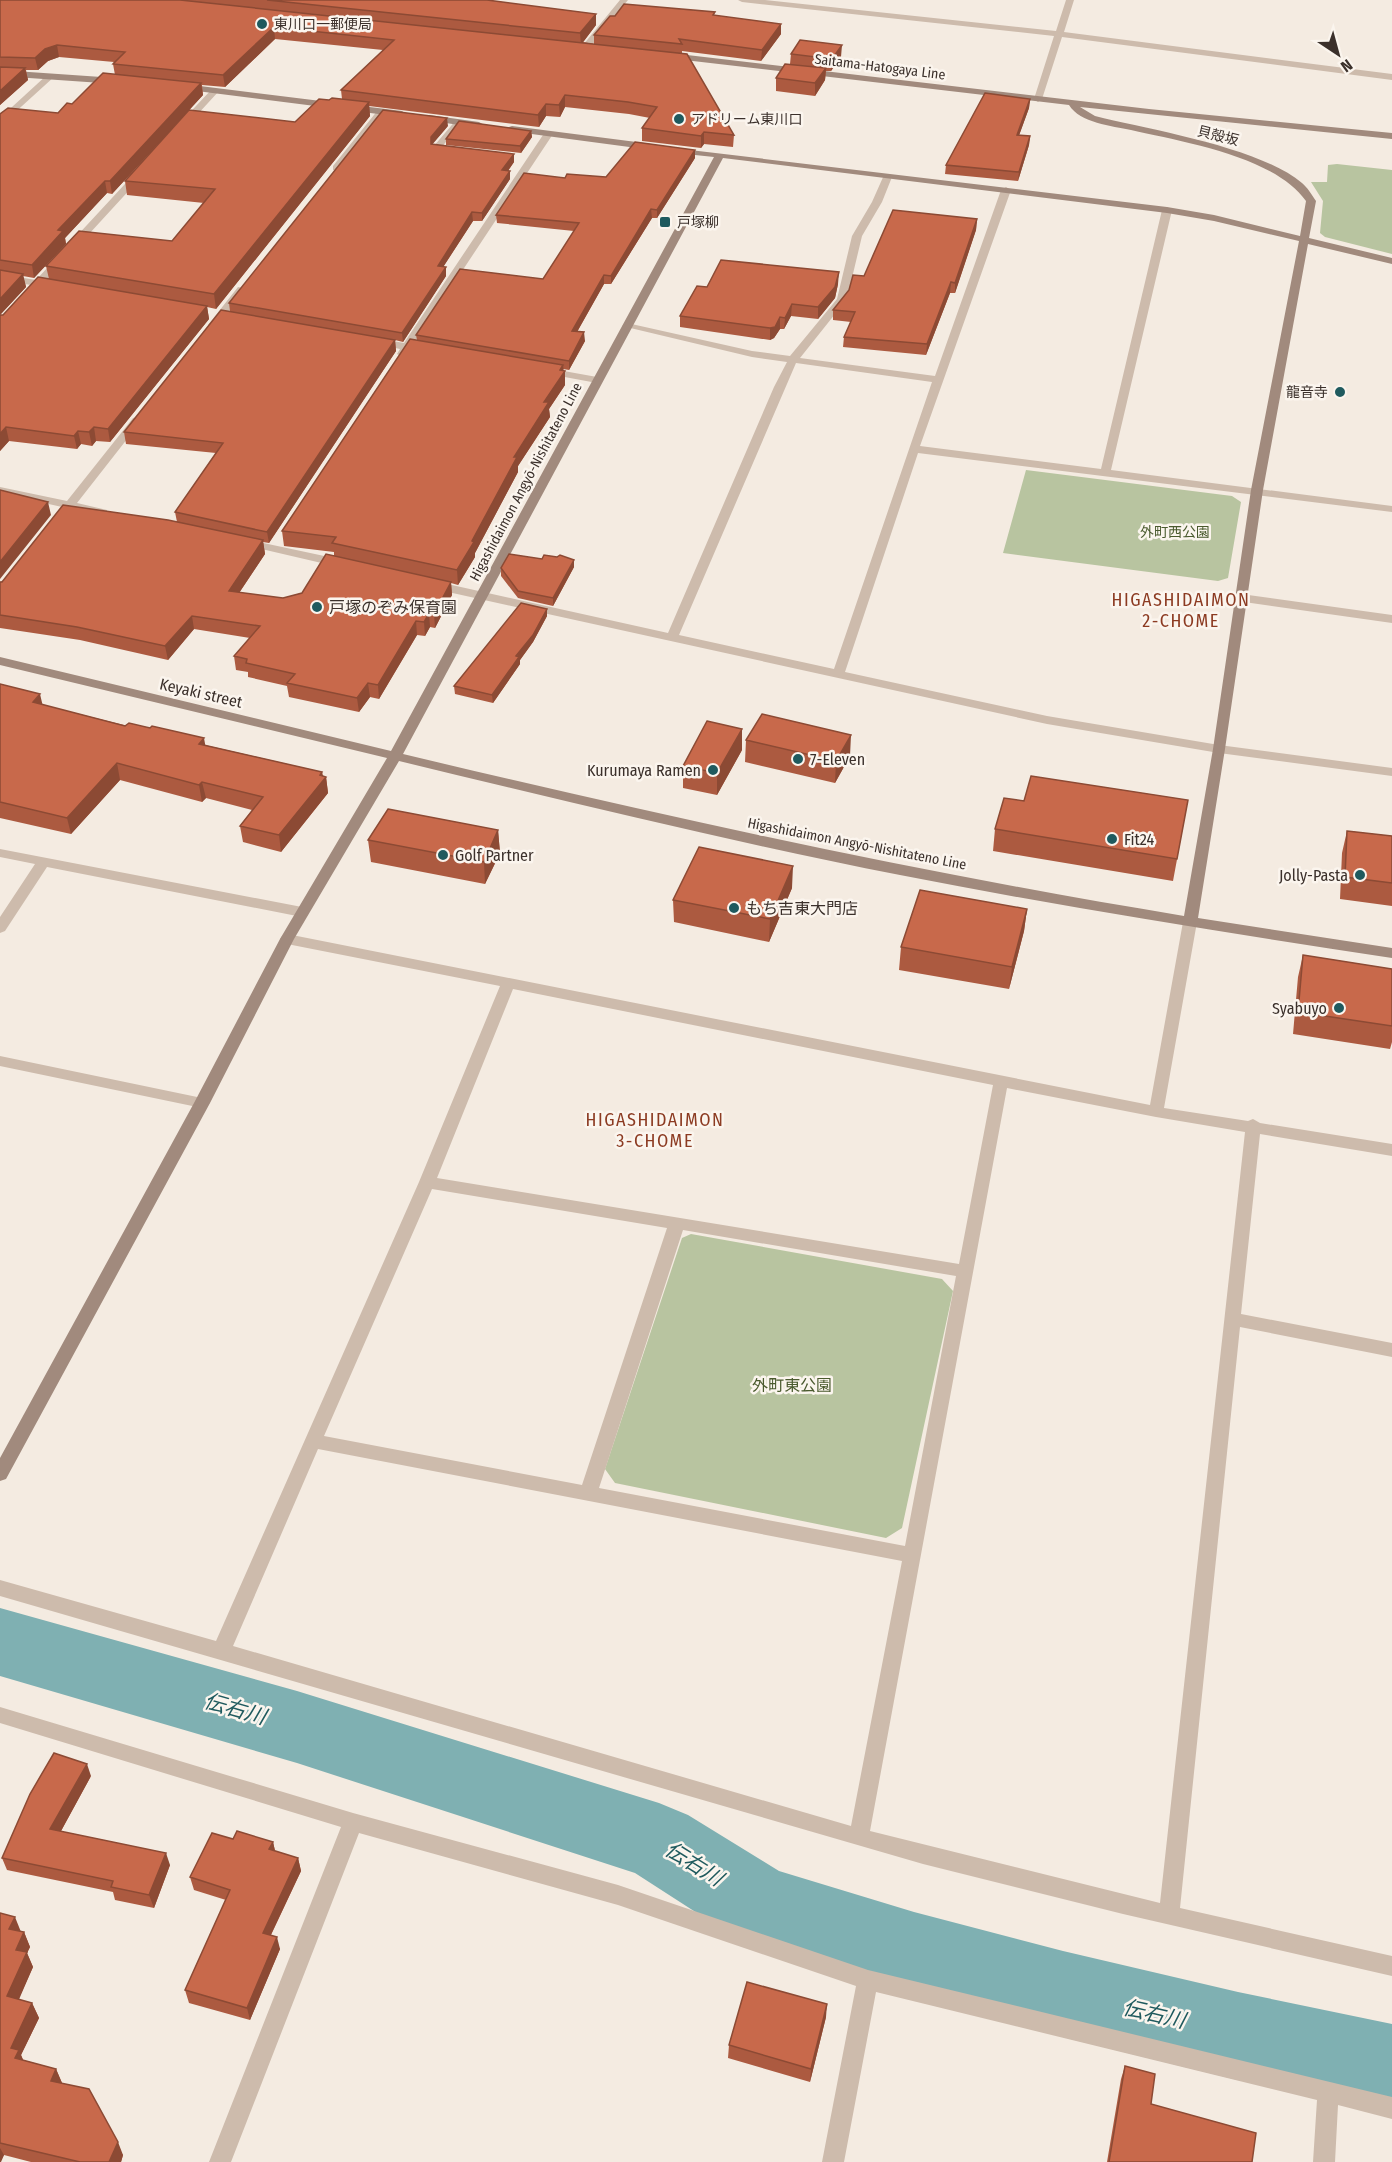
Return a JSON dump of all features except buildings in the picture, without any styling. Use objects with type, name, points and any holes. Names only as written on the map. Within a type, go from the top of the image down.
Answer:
[{"type":"main road","points":[[576,46],[598,48]]},
{"type":"main road","name":"Saitama-Hatogaya Line","points":[[657,55],[1071,104],[1392,136]]},
{"type":"main road","points":[[0,73],[127,81]]},
{"type":"main road","points":[[171,86],[491,126]]},
{"type":"main road","name":"貝殻坂","points":[[1071,104],[1092,118],[1251,159],[1288,175],[1303,186],[1311,201],[1304,239]]},
{"type":"main road","points":[[503,128],[1167,210],[1304,239],[1392,261]]},
{"type":"main road","name":"Higashidaimon Angyō-Nishitateno Line","points":[[720,155],[395,756],[667,821],[887,868],[1191,922],[1392,953]]},
{"type":"main road","points":[[1191,922],[1220,749],[1257,490],[1304,239]]},
{"type":"main road","name":"Keyaki street","points":[[0,662],[395,756]]},
{"type":"main road","points":[[0,1474],[202,1103],[287,939],[395,756]]},
{"type":"street","points":[[586,47],[624,0]]},
{"type":"street","points":[[742,0],[1060,34],[1392,77]]},
{"type":"street","points":[[1038,99],[1070,0]]},
{"type":"street","points":[[0,123],[51,76]]},
{"type":"street","points":[[174,135],[215,91]]},
{"type":"street","points":[[330,176],[381,112]]},
{"type":"street","points":[[458,122],[436,149],[459,152]]},
{"type":"street","points":[[394,366],[528,159],[548,134]]},
{"type":"street","points":[[517,158],[528,159]]},
{"type":"street","points":[[22,300],[150,161]]},
{"type":"street","points":[[672,638],[779,387],[794,358],[842,299],[857,236],[877,202],[886,177]]},
{"type":"street","points":[[839,672],[914,449],[1006,190]]},
{"type":"street","points":[[1106,474],[1167,210]]},
{"type":"street","points":[[0,277],[60,288]]},
{"type":"street","points":[[207,333],[250,278]]},
{"type":"street","points":[[210,313],[233,317]]},
{"type":"street","points":[[627,326],[752,354],[794,358],[939,380]]},
{"type":"street","points":[[361,339],[441,352]]},
{"type":"street","points":[[532,369],[597,380]]},
{"type":"street","points":[[56,522],[142,415]]},
{"type":"street","points":[[914,449],[1106,474],[1257,490],[1392,509]]},
{"type":"street","points":[[0,490],[115,515]]},
{"type":"street","points":[[228,539],[277,544],[356,567]]},
{"type":"street","points":[[426,584],[839,672],[1047,720],[1220,749],[1392,772]]},
{"type":"street","points":[[1241,598],[1392,619]]},
{"type":"street","points":[[0,853],[302,912]]},
{"type":"street","points":[[0,928],[43,862]]},
{"type":"street","points":[[1156,1112],[1191,922]]},
{"type":"street","points":[[287,939],[1156,1112],[1253,1125],[1392,1150]]},
{"type":"street","points":[[222,1649],[427,1182],[508,983]]},
{"type":"street","points":[[0,1061],[202,1103]]},
{"type":"street","points":[[859,1837],[1001,1081]]},
{"type":"street","points":[[1169,1915],[1253,1125]]},
{"type":"street","points":[[427,1182],[965,1271]]},
{"type":"street","points":[[588,1495],[677,1223]]},
{"type":"street","points":[[1232,1319],[1392,1350]]},
{"type":"street","points":[[314,1441],[911,1555]]},
{"type":"street","points":[[0,1587],[222,1649],[859,1837],[1169,1915],[1392,1966]]},
{"type":"street","points":[[0,1715],[353,1822],[618,1895],[868,1980],[1392,2108]]},
{"type":"street","points":[[220,2162],[353,1822]]},
{"type":"street","points":[[833,2162],[868,1980]]},
{"type":"street","points":[[1324,2162],[1328,2092]]},
{"type":"green space","points":[[1328,165],[1392,170],[1392,254],[1325,237],[1320,233],[1323,201],[1311,182],[1327,182]]},
{"type":"green space","name":"外町西公園","points":[[1026,470],[1232,496],[1241,502],[1228,578],[1218,581],[1003,553]]},
{"type":"green space","name":"外町東公園","points":[[691,1234],[942,1279],[953,1291],[902,1528],[886,1538],[615,1483],[605,1469],[682,1238]]},
{"type":"waterway","name":"伝右川","points":[[0,1642],[297,1727],[659,1842],[758,1905],[914,1953],[1063,1994],[1238,2036],[1392,2068]]},
{"type":"place","name":"東川口一郵便局","points":[[262,24]]},
{"type":"place","name":"アドリーム東川口","points":[[679,119]]},
{"type":"place","name":"戸塚柳","points":[[665,222]]},
{"type":"place","name":"龍音寺","points":[[1340,392]]},
{"type":"place","name":"戸塚のぞみ保育園","points":[[317,607]]},
{"type":"place","name":"7-Eleven","points":[[798,759]]},
{"type":"place","name":"Kurumaya Ramen","points":[[713,770]]},
{"type":"place","name":"Fit24","points":[[1112,839]]},
{"type":"place","name":"Golf Partner","points":[[443,855]]},
{"type":"place","name":"Jolly-Pasta","points":[[1360,875]]},
{"type":"place","name":"もち吉東大門店","points":[[734,908]]},
{"type":"place","name":"Syabuyo","points":[[1339,1008]]},
{"type":"district","name":"HIGASHIDAIMON 2-CHOME","points":[[1181,610]]},
{"type":"district","name":"HIGASHIDAIMON 3-CHOME","points":[[655,1130]]}]
